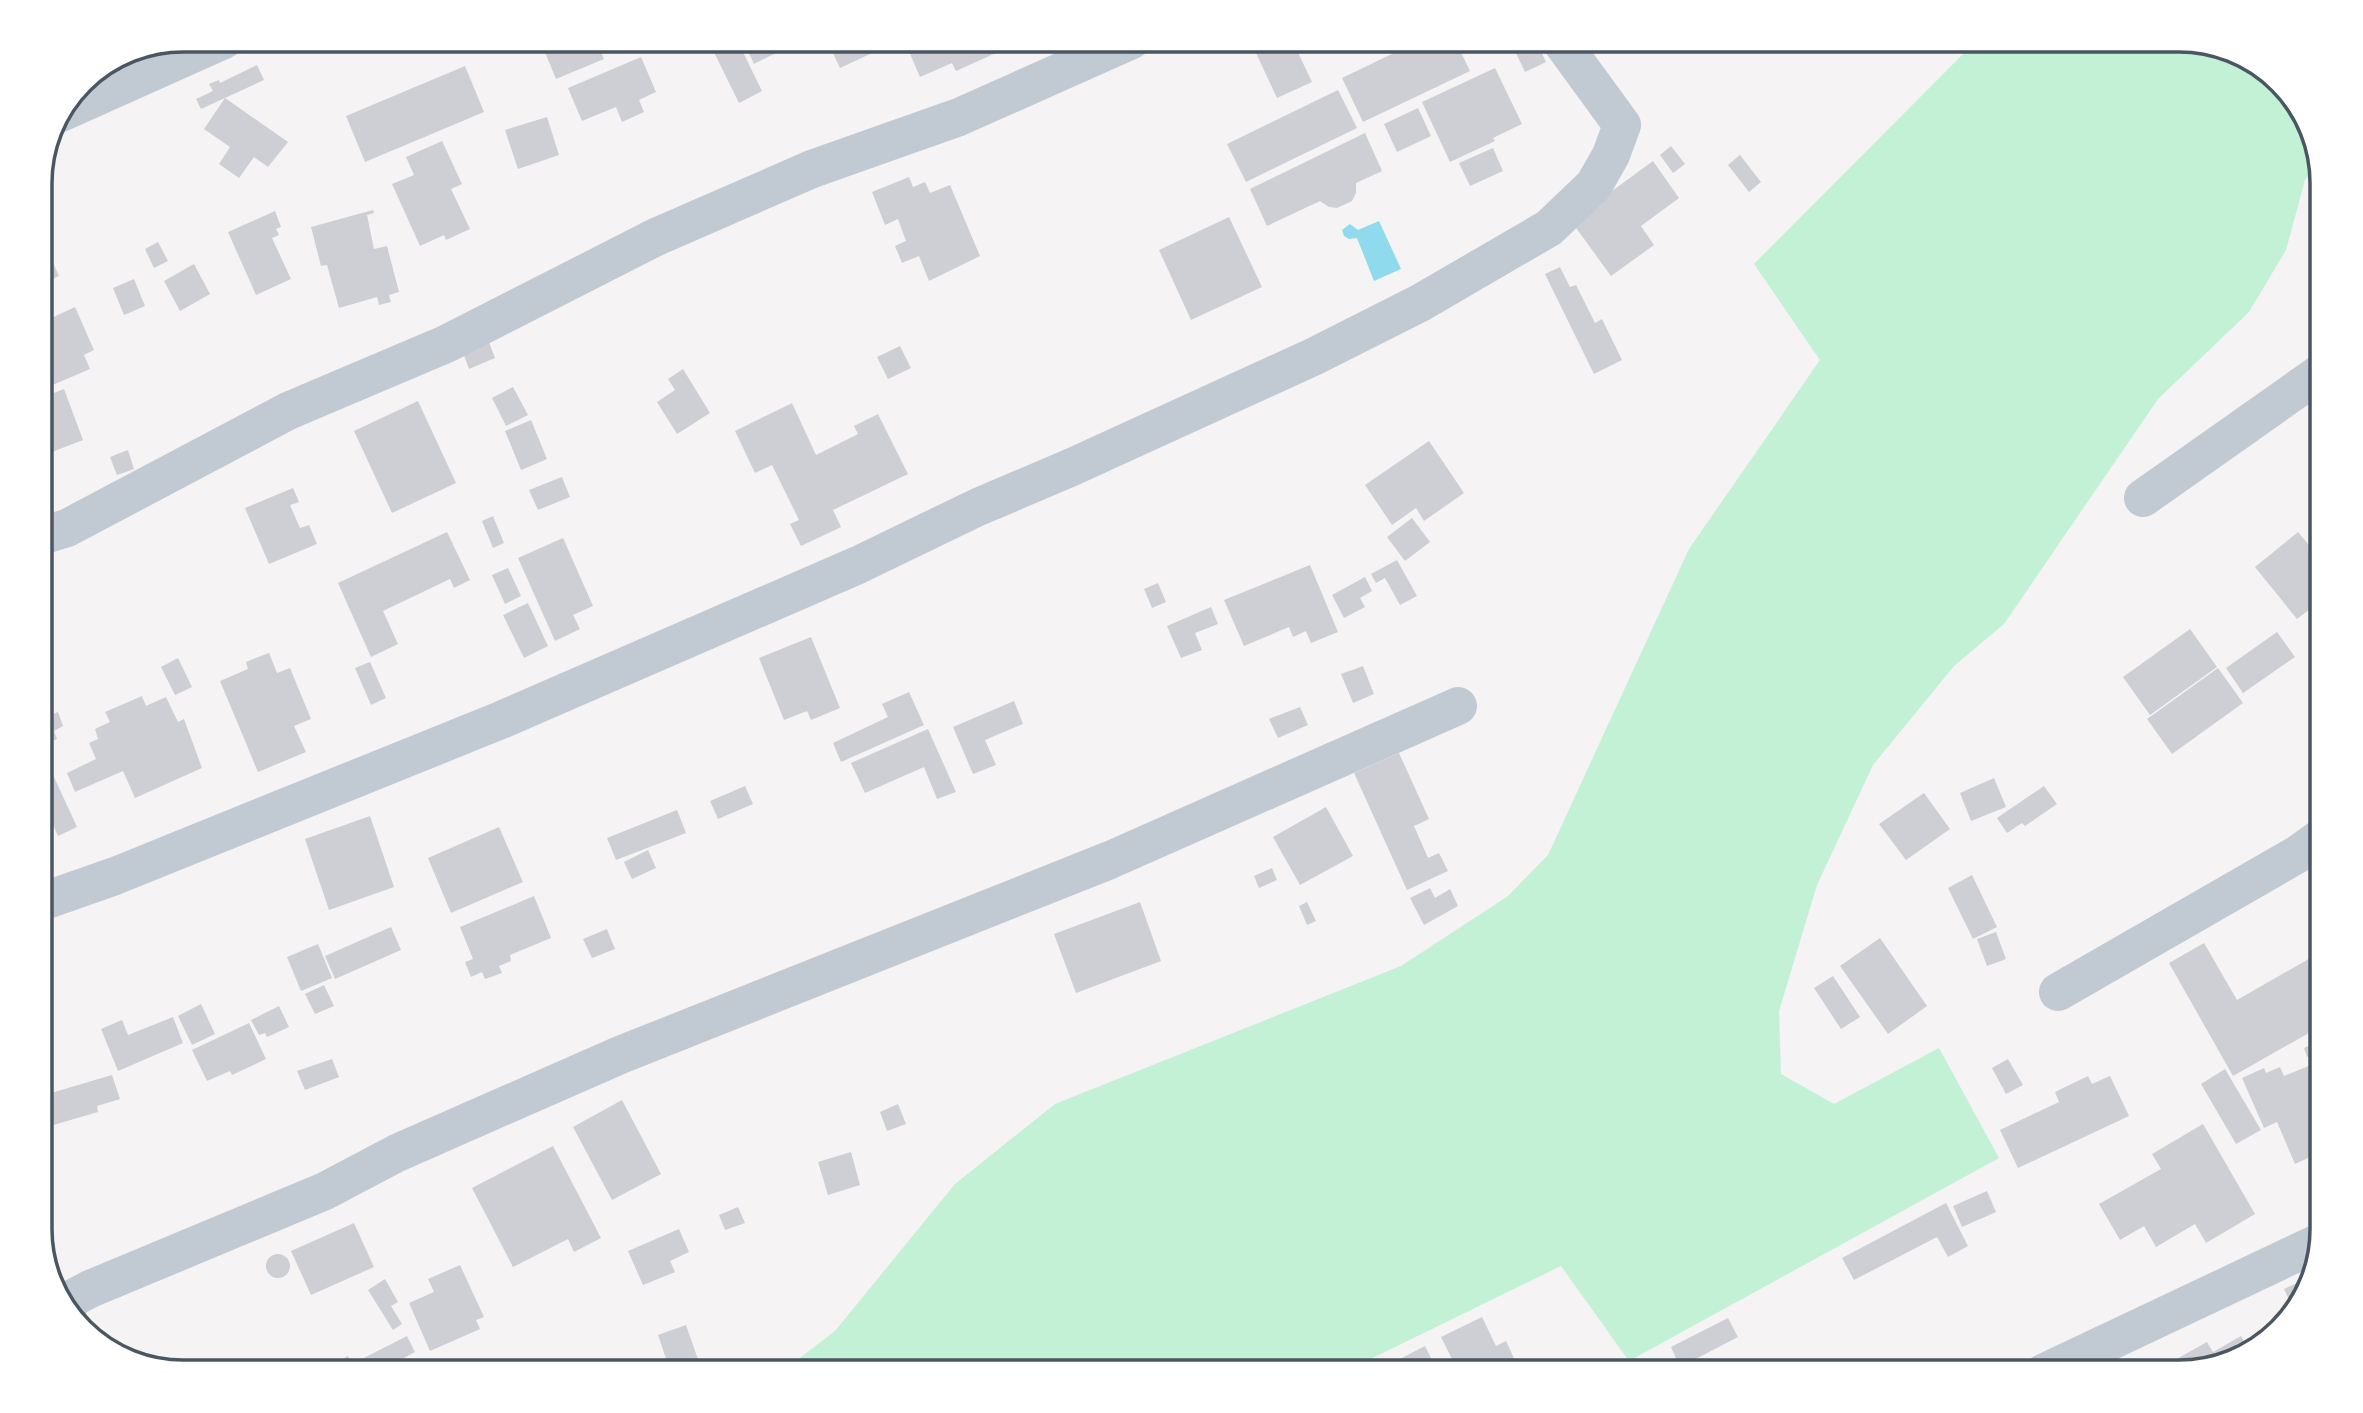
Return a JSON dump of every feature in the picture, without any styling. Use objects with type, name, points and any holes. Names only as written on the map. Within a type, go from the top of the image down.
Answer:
[{"type":"street","points":[[53,898],[115,876],[488,725],[858,565],[978,507],[1313,357],[1420,303],[1549,228],[1594,185],[1611,155],[1622,125],[1569,52]]},
{"type":"street","points":[[79,105],[196,53]]},
{"type":"street","points":[[53,532],[67,528],[288,411],[446,344],[656,237],[813,169],[959,117],[1104,53]]},
{"type":"street","points":[[2143,498],[2310,380]]},
{"type":"street","points":[[73,1299],[325,1191],[397,1153],[620,1055],[1110,860],[1458,706]]},
{"type":"street","points":[[2058,992],[2310,845]]},
{"type":"street","points":[[2070,1360],[2309,1247]]},
{"type":"green space","points":[[1965,52],[2180,52],[2214,57],[2245,70],[2272,91],[2297,125],[2304,141],[2310,174],[2305,180],[2286,250],[2249,312],[2158,399],[2004,624],[1954,666],[1873,765],[1817,885],[1779,1011],[1781,1074],[1834,1104],[1939,1048],[1999,1158],[1631,1360],[1561,1266],[1369,1360],[797,1360],[835,1331],[955,1184],[1055,1104],[1401,966],[1508,896],[1548,855],[1689,549],[1820,360],[1754,264]]},
{"type":"water","points":[[1379,221],[1401,269],[1374,281],[1357,238],[1349,239],[1344,236],[1342,230],[1350,224],[1358,230]]},
{"type":"building","points":[[1256,52],[1298,52],[1312,82],[1277,98]]},
{"type":"building","points":[[1395,52],[1461,52],[1470,71],[1363,122],[1342,78]]},
{"type":"building","points":[[1516,52],[1541,52],[1546,62],[1525,72]]},
{"type":"building","points":[[545,53],[601,53],[604,59],[556,79]]},
{"type":"building","points":[[714,53],[743,53],[762,91],[739,103]]},
{"type":"building","points":[[749,53],[777,53],[754,64]]},
{"type":"building","points":[[833,53],[873,53],[840,68]]},
{"type":"building","points":[[909,53],[997,53],[956,71],[952,63],[920,77]]},
{"type":"building","points":[[641,57],[656,92],[639,100],[644,112],[622,122],[616,107],[582,121],[568,88]]},
{"type":"building","points":[[257,65],[264,80],[201,109],[196,99],[213,91],[209,84],[219,80],[220,83]]},
{"type":"building","points":[[465,66],[484,112],[365,162],[346,116]]},
{"type":"building","points":[[1495,68],[1522,124],[1493,138],[1495,141],[1450,162],[1422,102]]},
{"type":"building","points":[[1338,90],[1357,128],[1246,182],[1227,144]]},
{"type":"building","points":[[225,98],[288,142],[268,167],[254,157],[239,178],[219,164],[230,147],[204,129]]},
{"type":"building","points":[[1418,108],[1431,136],[1397,152],[1384,124]]},
{"type":"building","points":[[547,117],[559,155],[518,169],[505,130]]},
{"type":"building","points":[[1365,133],[1382,171],[1356,183],[1356,193],[1352,201],[1337,208],[1329,207],[1320,201],[1267,226],[1250,189]]},
{"type":"building","points":[[442,141],[462,184],[451,189],[470,229],[446,240],[444,235],[420,246],[392,184],[414,175],[406,157]]},
{"type":"building","points":[[1671,146],[1685,164],[1673,173],[1660,155]]},
{"type":"building","points":[[1493,148],[1503,171],[1470,186],[1459,163]]},
{"type":"building","points":[[1740,155],[1761,182],[1749,192],[1728,165]]},
{"type":"building","points":[[1653,161],[1679,198],[1641,226],[1654,245],[1611,276],[1571,221]]},
{"type":"building","points":[[909,177],[913,187],[925,182],[930,193],[950,185],[980,256],[929,281],[919,256],[902,263],[895,246],[906,241],[898,219],[885,225],[872,192]]},
{"type":"building","points":[[373,210],[374,213],[367,215],[374,249],[387,246],[399,292],[389,295],[391,302],[379,305],[377,297],[339,308],[327,265],[321,266],[311,227]]},
{"type":"building","points":[[275,211],[281,227],[276,229],[279,235],[272,238],[291,279],[256,295],[228,232]]},
{"type":"building","points":[[1229,217],[1262,287],[1191,320],[1159,250]]},
{"type":"building","points":[[158,242],[168,261],[154,268],[145,249]]},
{"type":"building","points":[[53,263],[59,276],[53,279]]},
{"type":"building","points":[[194,264],[210,294],[180,311],[164,281]]},
{"type":"building","points":[[1560,267],[1570,287],[1576,285],[1595,323],[1602,319],[1622,360],[1594,374],[1545,274]]},
{"type":"building","points":[[134,279],[145,306],[124,315],[113,288]]},
{"type":"building","points":[[75,307],[94,350],[84,355],[90,369],[53,385],[53,317]]},
{"type":"building","points":[[487,337],[495,358],[469,369],[461,347]]},
{"type":"building","points":[[900,346],[911,368],[888,379],[877,357]]},
{"type":"building","points":[[683,369],[710,413],[677,434],[657,402],[675,390],[668,379]]},
{"type":"building","points":[[513,387],[528,415],[506,426],[492,398]]},
{"type":"building","points":[[64,389],[83,440],[53,452],[53,393]]},
{"type":"building","points":[[418,401],[456,483],[392,513],[354,431]]},
{"type":"building","points":[[792,403],[816,455],[858,434],[854,426],[878,414],[908,474],[833,510],[841,527],[801,546],[790,524],[799,520],[772,465],[755,473],[735,431]]},
{"type":"building","points":[[531,420],[547,459],[521,470],[505,431]]},
{"type":"building","points":[[1429,441],[1464,493],[1424,521],[1416,508],[1392,525],[1365,485]]},
{"type":"building","points":[[128,450],[134,469],[117,475],[110,457]]},
{"type":"building","points":[[562,477],[570,497],[538,510],[529,490]]},
{"type":"building","points":[[293,488],[299,502],[290,505],[300,528],[309,525],[317,544],[269,564],[245,508]]},
{"type":"building","points":[[493,516],[504,543],[493,548],[482,521]]},
{"type":"building","points":[[1412,518],[1430,542],[1405,561],[1387,537]]},
{"type":"building","points":[[447,532],[470,580],[454,588],[450,579],[383,611],[398,644],[371,657],[338,583]]},
{"type":"building","points":[[2298,532],[2310,546],[2310,609],[2297,619],[2255,567]]},
{"type":"building","points":[[563,538],[593,606],[573,615],[580,629],[555,641],[518,558]]},
{"type":"building","points":[[1397,560],[1417,596],[1400,605],[1385,578],[1376,583],[1371,574]]},
{"type":"building","points":[[1310,565],[1338,632],[1311,643],[1306,631],[1293,637],[1289,627],[1244,646],[1224,600]]},
{"type":"building","points":[[508,568],[521,596],[505,604],[492,575]]},
{"type":"building","points":[[1365,577],[1372,591],[1360,598],[1365,607],[1344,618],[1332,595]]},
{"type":"building","points":[[1158,583],[1166,602],[1152,608],[1144,589]]},
{"type":"building","points":[[528,603],[548,646],[524,658],[503,615]]},
{"type":"building","points":[[1211,607],[1218,624],[1195,633],[1202,650],[1181,658],[1167,626]]},
{"type":"building","points":[[2190,629],[2217,667],[2150,715],[2123,677]]},
{"type":"building","points":[[2277,632],[2295,657],[2243,693],[2226,668]]},
{"type":"building","points":[[811,637],[840,708],[811,720],[807,711],[784,720],[759,658]]},
{"type":"building","points":[[269,653],[277,673],[290,668],[311,719],[294,726],[306,752],[258,772],[220,681],[248,669],[246,662]]},
{"type":"building","points":[[178,658],[192,687],[175,695],[161,667]]},
{"type":"building","points":[[370,662],[386,698],[371,705],[355,668]]},
{"type":"building","points":[[1363,666],[1374,694],[1353,703],[1341,674]]},
{"type":"building","points":[[2218,668],[2243,703],[2172,754],[2147,719]]},
{"type":"building","points":[[909,692],[924,725],[841,762],[833,743],[888,717],[882,704]]},
{"type":"building","points":[[142,696],[146,706],[166,697],[178,722],[184,719],[202,768],[135,798],[123,771],[75,792],[67,773],[96,759],[89,743],[98,739],[95,729],[110,722],[105,712]]},
{"type":"building","points":[[1014,701],[1023,724],[985,740],[996,765],[973,774],[953,727]]},
{"type":"building","points":[[1300,707],[1308,725],[1278,738],[1269,719]]},
{"type":"building","points":[[58,712],[63,726],[54,731],[57,739],[53,741],[53,714]]},
{"type":"building","points":[[928,729],[956,792],[937,799],[924,767],[865,793],[851,763]]},
{"type":"building","points":[[1399,753],[1429,819],[1414,826],[1428,858],[1439,853],[1448,871],[1407,890],[1354,773]]},
{"type":"building","points":[[53,775],[77,827],[58,836],[53,825]]},
{"type":"building","points":[[1994,778],[2006,807],[1971,821],[1960,793]]},
{"type":"building","points":[[745,786],[753,804],[718,819],[710,801]]},
{"type":"building","points":[[2044,786],[2057,804],[2025,826],[2022,823],[2007,833],[1997,818]]},
{"type":"building","points":[[1924,793],[1950,829],[1906,860],[1879,824]]},
{"type":"building","points":[[1326,807],[1353,856],[1300,885],[1273,837]]},
{"type":"building","points":[[677,810],[686,833],[616,860],[607,838]]},
{"type":"building","points":[[370,816],[394,887],[329,910],[305,839]]},
{"type":"building","points":[[499,827],[523,882],[451,913],[428,858]]},
{"type":"building","points":[[648,850],[656,868],[632,879],[624,862]]},
{"type":"building","points":[[1272,868],[1277,880],[1259,888],[1254,876]]},
{"type":"building","points":[[1972,875],[1997,927],[1973,939],[1948,888]]},
{"type":"building","points":[[1430,888],[1435,898],[1450,889],[1458,906],[1424,925],[1410,898]]},
{"type":"building","points":[[534,896],[551,938],[510,955],[511,961],[499,966],[502,973],[485,979],[482,972],[471,977],[465,962],[473,959],[460,927]]},
{"type":"building","points":[[1140,902],[1161,961],[1076,993],[1054,934]]},
{"type":"building","points":[[1307,902],[1316,921],[1307,925],[1299,906]]},
{"type":"building","points":[[391,927],[401,950],[335,979],[325,956]]},
{"type":"building","points":[[607,929],[615,949],[592,958],[583,939]]},
{"type":"building","points":[[1996,932],[2006,959],[1987,966],[1977,939]]},
{"type":"building","points":[[1880,938],[1927,1006],[1888,1034],[1840,966]]},
{"type":"building","points":[[2204,943],[2237,1000],[2310,958],[2310,1032],[2233,1076],[2169,963]]},
{"type":"building","points":[[318,944],[332,978],[301,991],[287,957]]},
{"type":"building","points":[[1833,976],[1860,1017],[1841,1029],[1814,988]]},
{"type":"building","points":[[324,985],[334,1006],[315,1014],[305,994]]},
{"type":"building","points":[[201,1004],[215,1034],[192,1045],[178,1016]]},
{"type":"building","points":[[279,1006],[289,1027],[267,1037],[265,1033],[259,1035],[251,1020]]},
{"type":"building","points":[[173,1017],[183,1043],[118,1071],[101,1029],[122,1020],[128,1035]]},
{"type":"building","points":[[249,1023],[266,1059],[232,1075],[230,1071],[207,1081],[192,1050]]},
{"type":"building","points":[[2310,1045],[2310,1056],[2307,1057],[2304,1048]]},
{"type":"building","points":[[332,1059],[339,1077],[305,1090],[297,1071]]},
{"type":"building","points":[[2008,1059],[2023,1085],[2006,1094],[1992,1068]]},
{"type":"building","points":[[2310,1065],[2310,1157],[2295,1164],[2277,1122],[2264,1128],[2242,1078],[2264,1068],[2266,1073],[2280,1067],[2284,1076]]},
{"type":"building","points":[[2225,1069],[2261,1130],[2236,1144],[2201,1084]]},
{"type":"building","points":[[112,1075],[120,1099],[97,1106],[98,1112],[53,1125],[53,1092]]},
{"type":"building","points":[[2088,1076],[2092,1084],[2110,1076],[2129,1116],[2018,1168],[2000,1130],[2059,1102],[2055,1092]]},
{"type":"building","points":[[622,1100],[661,1174],[612,1200],[573,1127]]},
{"type":"building","points":[[898,1104],[906,1124],[887,1131],[880,1112]]},
{"type":"building","points":[[2203,1124],[2255,1214],[2206,1243],[2195,1224],[2156,1247],[2144,1226],[2120,1240],[2099,1204],[2161,1169],[2152,1154]]},
{"type":"building","points":[[553,1146],[601,1238],[574,1252],[568,1239],[513,1267],[472,1188]]},
{"type":"building","points":[[851,1152],[860,1185],[828,1195],[818,1162]]},
{"type":"building","points":[[1987,1191],[1996,1212],[1962,1227],[1953,1206]]},
{"type":"building","points":[[1946,1203],[1968,1246],[1948,1257],[1937,1237],[1854,1280],[1842,1258]]},
{"type":"building","points":[[738,1207],[745,1223],[725,1230],[719,1215]]},
{"type":"building","points":[[354,1223],[374,1267],[311,1295],[291,1251]]},
{"type":"building","points":[[679,1229],[689,1252],[670,1261],[675,1272],[643,1285],[628,1251]]},
{"type":"building","points":[[278,1254],[287,1257],[290,1266],[287,1275],[278,1278],[269,1275],[266,1266],[269,1257]]},
{"type":"building","points":[[460,1265],[484,1317],[476,1320],[480,1329],[430,1351],[409,1303],[434,1292],[428,1279]]},
{"type":"building","points":[[385,1279],[398,1302],[391,1306],[402,1324],[393,1330],[368,1290]]},
{"type":"building","points":[[2300,1282],[2289,1300],[2284,1289]]},
{"type":"building","points":[[1482,1317],[1496,1346],[1506,1341],[1515,1360],[1452,1360],[1441,1337]]},
{"type":"building","points":[[1728,1318],[1738,1337],[1694,1360],[1677,1360],[1671,1347]]},
{"type":"building","points":[[686,1325],[698,1360],[667,1360],[658,1335]]},
{"type":"building","points":[[407,1336],[415,1352],[400,1360],[360,1360]]},
{"type":"building","points":[[2241,1336],[2245,1343],[2214,1356],[2175,1360],[2207,1342],[2213,1352]]},
{"type":"building","points":[[1425,1346],[1432,1360],[1398,1360]]}]
